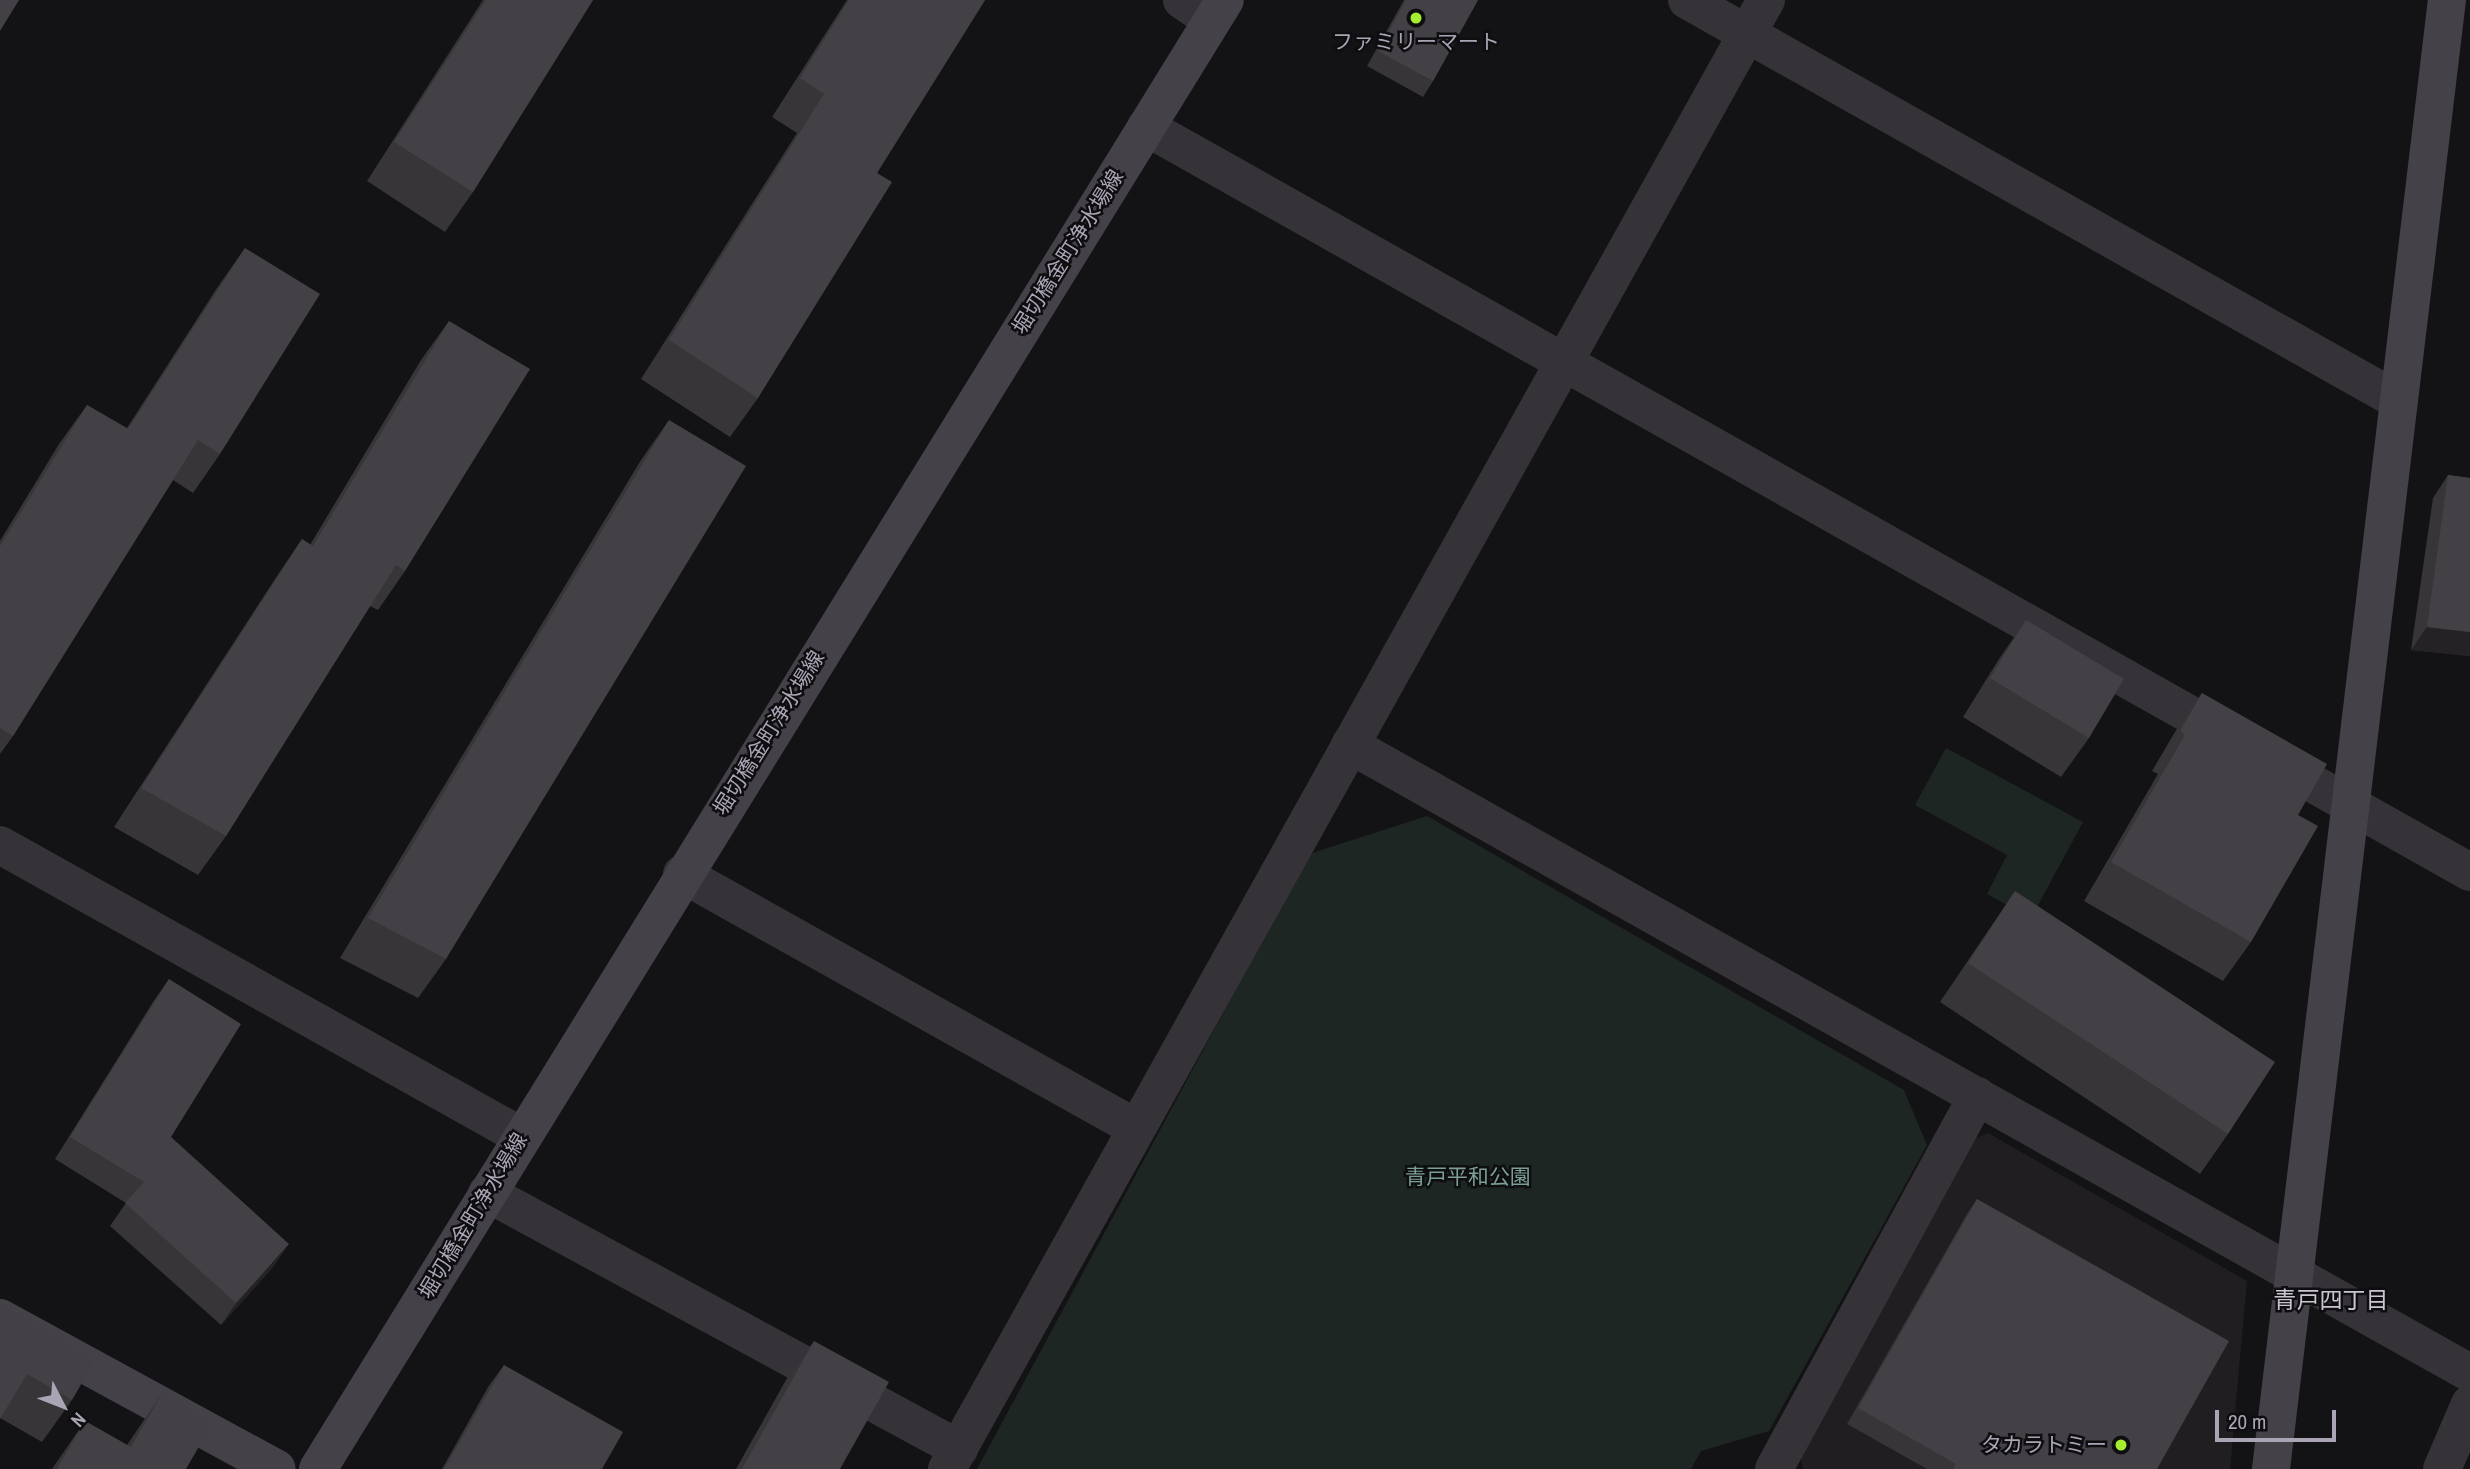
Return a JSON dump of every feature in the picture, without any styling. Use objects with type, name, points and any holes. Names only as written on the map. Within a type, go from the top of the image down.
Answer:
[{"type":"street","points":[[1687,0],[2399,401]]},
{"type":"street","points":[[487,1194],[953,1459],[1766,0]]},
{"type":"street","points":[[2271,1469],[2447,0]]},
{"type":"street","name":"堀切橋金町浄水場線","points":[[318,1469],[682,874],[1146,127],[1206,7]]},
{"type":"street","points":[[1146,127],[2470,872]]},
{"type":"street","points":[[1350,745],[2470,1373]]},
{"type":"street","points":[[0,845],[521,1136]]},
{"type":"street","points":[[682,874],[1136,1128]]},
{"type":"street","points":[[1774,1469],[1977,1096]]},
{"type":"street","points":[[0,1318],[277,1469]]},
{"type":"street","points":[[2442,1469],[2470,1404]]},
{"type":"shaded area","points":[[1988,1133],[2247,1281],[2230,1469],[1803,1469],[1800,1455],[1966,1142]]},
{"type":"green space","points":[[1946,748],[2083,822],[2031,918],[1987,894],[2007,855],[1915,805]]},
{"type":"green space","name":"青戸平和公園","points":[[1427,816],[1904,1090],[1927,1145],[1769,1431],[1701,1451],[1691,1469],[977,1469],[1309,854]]},
{"type":"building","points":[[0,0],[19,0],[0,31]]},
{"type":"building","points":[[486,0],[593,0],[473,192],[394,142]]},
{"type":"building","points":[[849,0],[985,0],[877,173],[892,182],[758,398],[669,340],[824,94],[800,78]]},
{"type":"building","points":[[1406,0],[1478,0],[1433,81],[1378,51]]},
{"type":"building","points":[[245,248],[320,294],[220,454],[198,440],[13,736],[0,728],[0,546],[87,405],[128,429]]},
{"type":"building","points":[[449,321],[530,369],[405,571],[396,565],[226,836],[141,788],[302,539],[313,546]]},
{"type":"building","points":[[669,420],[746,466],[446,959],[368,918]]},
{"type":"building","points":[[2448,475],[2470,478],[2470,632],[2427,627]]},
{"type":"building","points":[[2026,620],[2124,679],[2089,738],[1990,678]]},
{"type":"building","points":[[2202,693],[2327,764],[2298,815],[2318,826],[2251,942],[2111,862],[2185,735],[2180,731]]},
{"type":"building","points":[[2015,891],[2275,1062],[2228,1134],[1968,963]]},
{"type":"building","points":[[169,979],[241,1024],[171,1137],[289,1244],[236,1303],[125,1203],[144,1182],[70,1137]]},
{"type":"building","points":[[1977,1199],[2229,1341],[2157,1469],[1953,1469],[1956,1464],[1858,1408]]},
{"type":"building","points":[[0,1306],[94,1362],[72,1400],[27,1374],[0,1419]]},
{"type":"building","points":[[814,1341],[889,1382],[840,1469],[742,1469]]},
{"type":"building","points":[[504,1365],[623,1432],[602,1469],[444,1469]]},
{"type":"building","points":[[161,1395],[212,1424],[186,1469],[57,1469],[85,1421],[131,1447]]},
{"type":"place","name":"ファミリーマート","points":[[1416,18]]},
{"type":"place","name":"タカラトミー","points":[[2121,1445]]},
{"type":"district","name":"青戸四丁目","points":[[2331,1300]]}]
